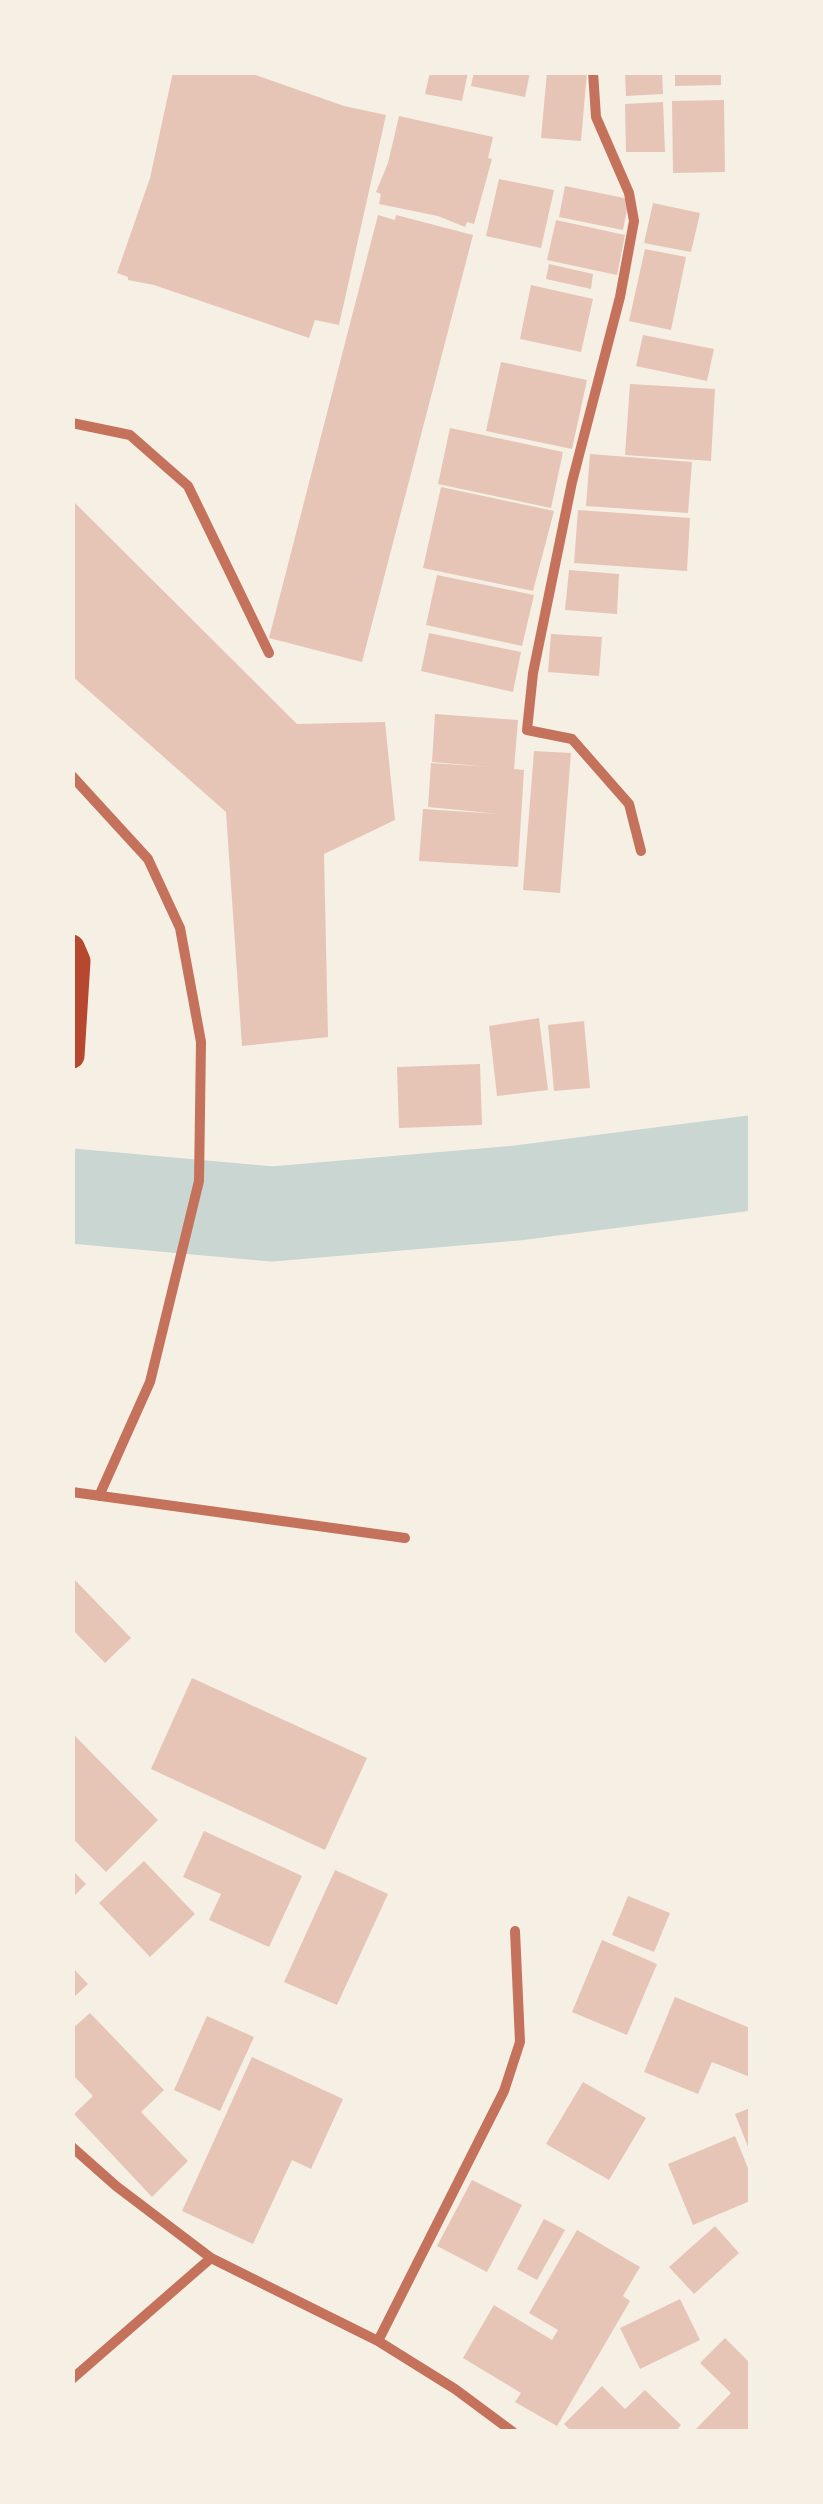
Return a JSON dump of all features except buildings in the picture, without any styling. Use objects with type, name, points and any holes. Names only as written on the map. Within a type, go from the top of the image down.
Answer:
[{"type":"main road","points":[[72,946],[78,961],[72,1056]]},
{"type":"street","points":[[593,72],[596,116],[630,193],[634,221],[620,297],[572,482],[533,673],[528,730],[572,739],[629,804],[641,851]]},
{"type":"street","points":[[72,423],[130,435],[188,486],[269,653]]},
{"type":"street","points":[[72,776],[148,860],[180,928],[200,1042],[200,1180],[150,1382],[99,1496]]},
{"type":"street","points":[[72,1492],[405,1538]]},
{"type":"street","points":[[378,2341],[504,2091],[520,2042],[515,1932]]},
{"type":"street","points":[[72,2146],[116,2186],[211,2258],[378,2341],[455,2389],[513,2432]]},
{"type":"street","points":[[72,2379],[211,2258]]},
{"type":"waterway","points":[[72,1196],[272,1214],[517,1193],[750,1163]]}]
